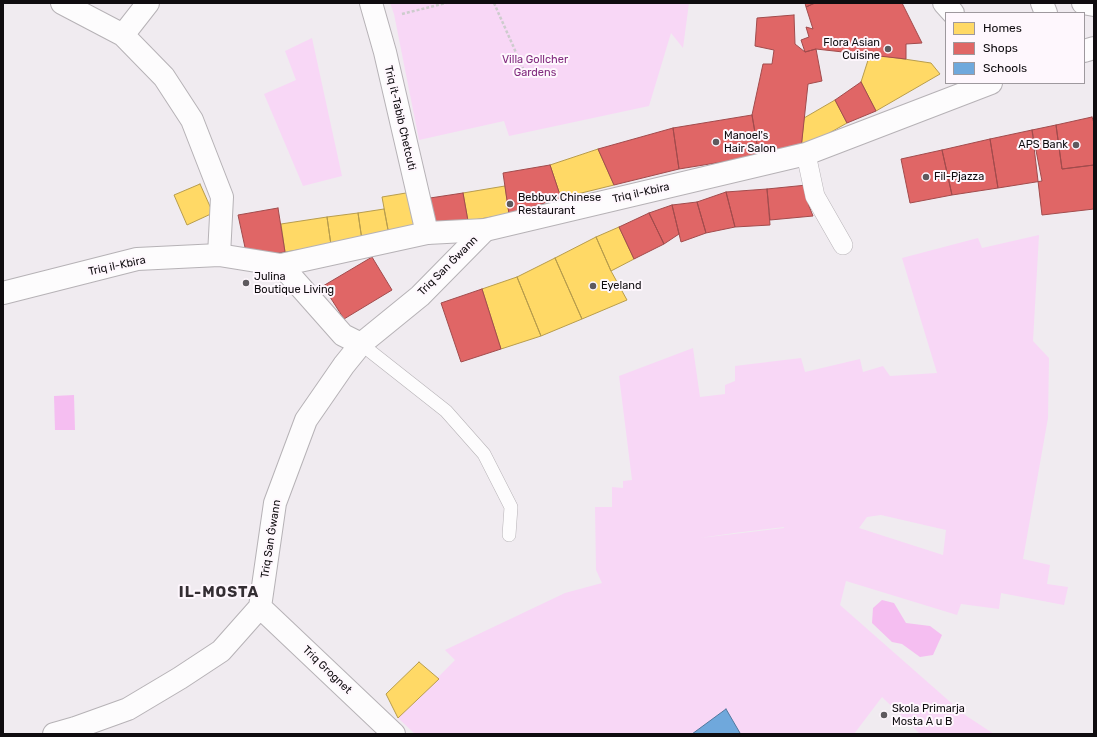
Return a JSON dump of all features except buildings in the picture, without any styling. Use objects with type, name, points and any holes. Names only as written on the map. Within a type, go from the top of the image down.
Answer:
[{"type":"street","points":[[62,3],[123,35],[164,77],[192,120],[222,197],[219,255]]},
{"type":"street","points":[[123,35],[148,3]]},
{"type":"street","name":"Triq it-Tabib Chetcuti","points":[[371,3],[427,233]]},
{"type":"street","points":[[944,3],[952,12]]},
{"type":"street","points":[[1083,3],[1094,5]]},
{"type":"street","name":"Triq il-Kbira","points":[[3,293],[137,259],[219,255],[281,265],[427,233],[484,230],[806,154],[988,84]]},
{"type":"street","points":[[806,154],[816,196],[843,245]]},
{"type":"street","name":"Triq San Ġwann","points":[[260,607],[275,503],[306,420],[344,365],[361,344],[420,296],[484,230]]},
{"type":"street","points":[[281,265],[343,336],[361,344]]},
{"type":"street","points":[[54,734],[128,709],[180,678],[221,651],[260,607]]},
{"type":"street","name":"Triq Grognet","points":[[260,607],[394,734]]},
{"type":"lane","points":[[361,344],[446,411],[484,454],[511,507],[509,535]]},
{"type":"path","points":[[397,15],[446,3]]},
{"type":"path","points":[[494,3],[526,75]]},
{"type":"green space","name":"Villa Gollcher Gardens","points":[[390,3],[689,3],[683,48],[671,33],[649,106],[509,136],[504,121],[419,140],[394,14]]},
{"type":"green space","points":[[312,38],[342,176],[303,186],[264,94],[296,80],[285,51]]},
{"type":"green space","points":[[1039,235],[1033,341],[1049,358],[1048,418],[1023,559],[1050,565],[1047,584],[1068,587],[1064,605],[1001,593],[999,609],[961,604],[957,615],[846,581],[840,605],[965,715],[994,734],[920,734],[882,697],[854,734],[415,734],[398,718],[455,660],[445,650],[565,593],[602,583],[596,570],[595,507],[612,507],[612,487],[623,488],[623,481],[632,480],[619,376],[693,348],[700,397],[725,394],[725,385],[735,381],[735,366],[801,358],[805,372],[860,359],[863,372],[883,366],[890,376],[937,373],[902,258],[978,238],[982,248]],"holes":[[[881,515],[946,530],[943,555],[859,528],[867,517]],[[784,528],[700,538],[734,533]]]},
{"type":"shaded area","points":[[74,395],[75,430],[55,430],[54,396]]},
{"type":"shaded area","points":[[882,600],[894,603],[906,623],[930,626],[942,635],[933,655],[920,657],[902,644],[892,642],[872,623],[873,608]]},
{"type":"place","name":"Flora Asian Cuisine","points":[[888,49]]},
{"type":"place","name":"Manoel's Hair Salon","points":[[716,142]]},
{"type":"place","name":"APS Bank","points":[[1076,145]]},
{"type":"place","name":"Fil-Pjazza","points":[[926,177]]},
{"type":"place","name":"Bebbux Chinese Restaurant","points":[[510,204]]},
{"type":"place","name":"Julina Boutique Living","points":[[246,283]]},
{"type":"place","name":"Eyeland","points":[[593,286]]},
{"type":"place","name":"Skola Primarja Mosta A u B","points":[[884,715]]},
{"type":"district","name":"IL-MOSTA","points":[[219,593]]}]
